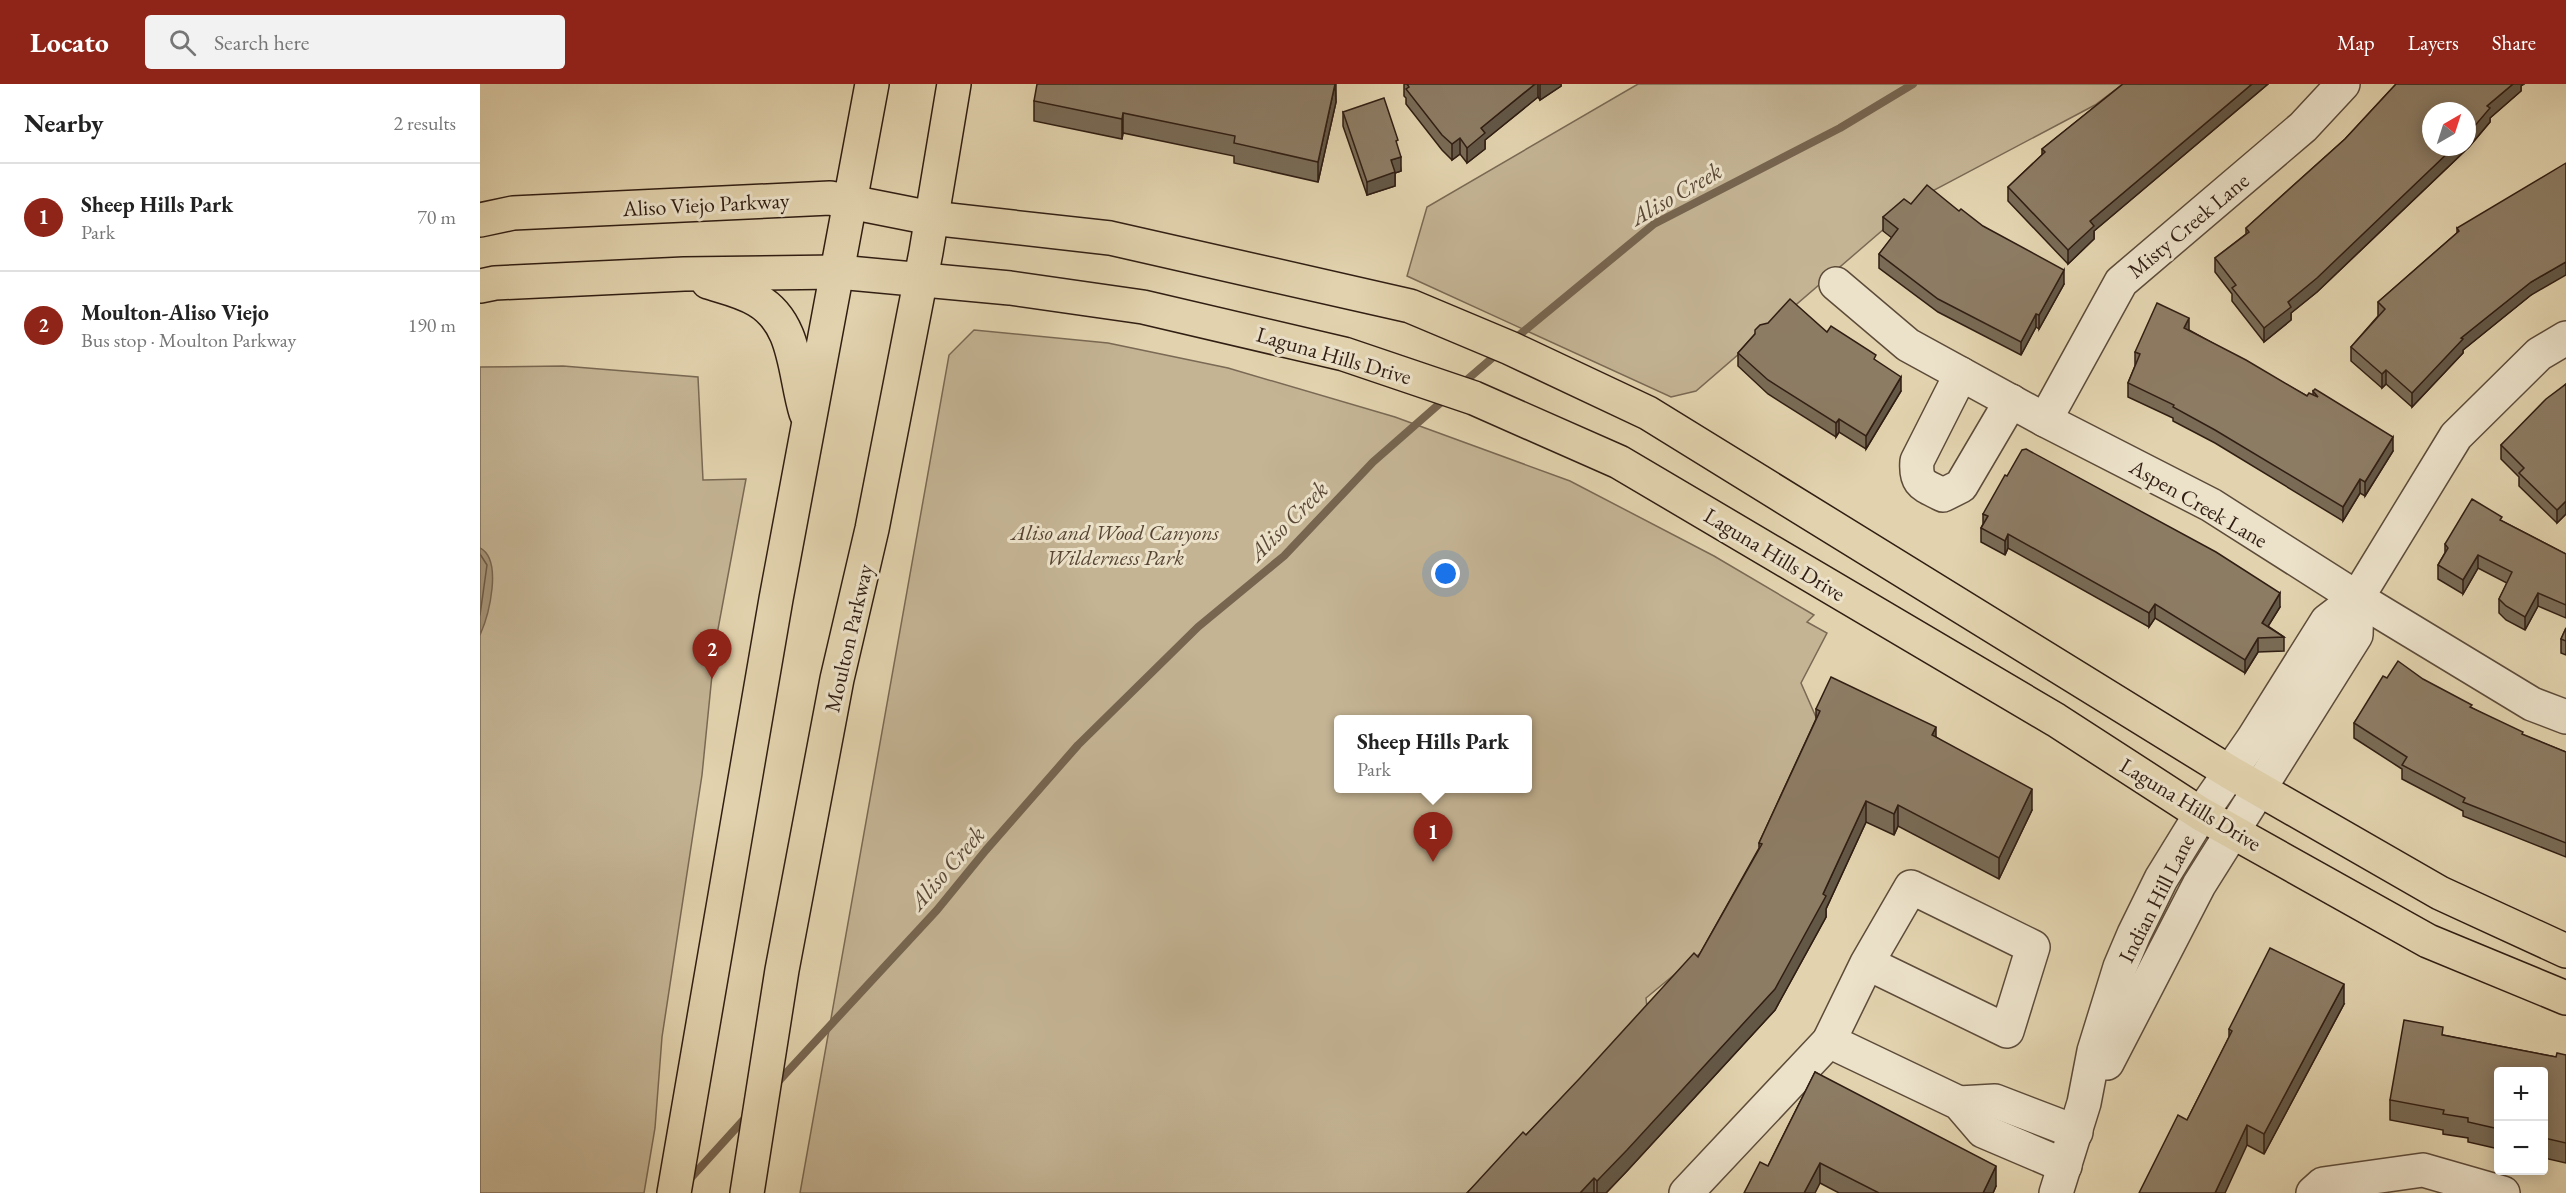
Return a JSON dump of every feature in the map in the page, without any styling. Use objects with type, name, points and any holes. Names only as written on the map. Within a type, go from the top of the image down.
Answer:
[{"type":"main road","points":[[674,1193],[808,420],[852,200],[872,84]]},
{"type":"main road","name":"Moulton Parkway","points":[[748,1187],[782,970],[837,679],[872,529],[920,279],[954,84]]},
{"type":"main road","name":"Aliso Viejo Parkway","points":[[480,220],[513,213],[818,198],[852,200],[931,218]]},
{"type":"main road","points":[[931,218],[1110,238],[1410,306],[1611,395],[1648,413],[2231,773],[2440,892],[2566,951]]},
{"type":"main road","points":[[480,286],[495,283],[684,274],[838,272],[920,279]]},
{"type":"main road","points":[[684,274],[747,295],[759,301],[778,319],[790,341],[797,383],[808,420]]},
{"type":"main road","name":"Laguna Hills Drive","points":[[920,279],[1010,288],[1143,307],[1344,354],[1474,398],[1579,442],[1619,462],[2056,720],[2201,814],[2428,941],[2566,998]]},
{"type":"street","name":"Misty Creek Lane","points":[[2046,420],[2121,282],[2303,127],[2343,84]]},
{"type":"street","name":"Aspen Creek Lane","points":[[1836,284],[1908,345],[2046,420],[2211,504],[2356,598],[2532,704],[2566,717]]},
{"type":"street","name":"Indian Hill Lane","points":[[2061,1179],[2080,1118],[2094,1051],[2120,967],[2161,879],[2201,814],[2231,773],[2326,621],[2356,598],[2456,436],[2539,354],[2566,338]]},
{"type":"street","points":[[1961,374],[1917,461],[1916,474],[1919,483],[1943,495],[1961,486],[2012,402]]},
{"type":"street","name":"Indian Hill Lane","points":[[2080,1118],[2137,1001],[2199,885],[2356,635],[2356,598]]},
{"type":"street","points":[[1686,1193],[1829,1041],[1868,963],[1911,887],[2033,947],[2007,1030],[1868,963]]},
{"type":"street","points":[[1829,1041],[1959,1103],[1983,1131],[2061,1179]]},
{"type":"street","points":[[1959,1103],[1995,1101],[2080,1118]]},
{"type":"street","points":[[2318,1189],[2423,1170],[2503,1193]]},
{"type":"green space","points":[[1638,84],[2123,84],[2095,105],[1921,197],[1696,391],[1671,397],[1407,276],[1427,207]]},
{"type":"green space","name":"Aliso and Wood Canyons Wilderness Park","points":[[974,330],[1108,343],[1228,368],[1395,417],[1570,481],[1714,556],[1814,615],[1807,622],[1827,633],[1801,683],[1823,733],[1704,950],[1646,998],[1648,1017],[1479,1193],[800,1193],[949,355]]},
{"type":"green space","points":[[563,366],[698,377],[703,480],[746,479],[715,645],[702,775],[662,1037],[655,1128],[644,1193],[480,1193],[480,367]]},
{"type":"water","points":[[480,548],[487,554],[491,564],[492,588],[487,615],[480,635]]},
{"type":"building","points":[[1037,84],[1335,84],[1318,162],[1234,143],[1235,136],[1123,113],[1122,119],[1034,101]]},
{"type":"building","points":[[1407,84],[1535,84],[1481,128],[1485,133],[1467,148],[1460,138],[1452,144],[1442,135],[1406,89],[1409,87]]},
{"type":"building","points":[[2123,84],[2252,84],[2090,221],[2094,226],[2068,250],[2008,187],[2045,152],[2042,149]]},
{"type":"building","points":[[2396,84],[2513,84],[2487,106],[2490,108],[2476,124],[2476,102],[2422,102],[2422,156],[2445,156],[2317,278],[2288,302],[2291,307],[2264,328],[2232,288],[2236,285],[2215,258],[2249,232],[2246,228],[2345,139]]},
{"type":"building","points":[[1384,98],[1398,140],[1396,141],[1401,157],[1391,160],[1395,172],[1367,182],[1343,112]]},
{"type":"building","points":[[2566,163],[2566,262],[2531,282],[2461,338],[2463,339],[2412,393],[2386,370],[2382,374],[2351,347],[2385,309],[2378,302],[2459,231],[2457,228]]},
{"type":"building","points":[[1927,185],[1959,211],[1961,209],[1983,226],[2064,270],[2021,342],[1938,299],[1879,254],[1898,229],[1883,217],[1904,199],[1911,204]]},
{"type":"building","points":[[1790,299],[1827,332],[1831,326],[1876,355],[1874,359],[1901,377],[1866,436],[1839,419],[1836,423],[1768,380],[1738,353],[1755,334],[1755,330],[1760,325],[1768,323]]},
{"type":"building","points":[[2157,303],[2189,318],[2184,328],[2246,360],[2307,396],[2309,393],[2318,397],[2313,391],[2315,389],[2393,437],[2365,482],[2360,479],[2343,507],[2173,407],[2174,405],[2128,383],[2140,354],[2135,352]]},
{"type":"building","points":[[2566,384],[2566,501],[2557,510],[2519,473],[2524,468],[2501,445],[2546,399]]},
{"type":"building","points":[[2026,449],[2216,552],[2280,593],[2262,623],[2284,637],[2258,638],[2245,660],[2155,604],[2149,613],[2008,534],[2005,541],[1981,528],[1988,516],[1983,514],[2005,475],[2007,476],[2022,450]]},
{"type":"building","points":[[2472,499],[2502,517],[2500,520],[2566,554],[2566,605],[2538,593],[2525,617],[2499,599],[2512,572],[2478,555],[2463,580],[2438,565],[2448,548],[2445,544]]},
{"type":"building","points":[[2566,628],[2566,641],[2561,639]]},
{"type":"building","points":[[2398,661],[2423,679],[2472,705],[2470,707],[2523,732],[2522,734],[2566,752],[2566,843],[2463,802],[2465,798],[2402,765],[2407,757],[2354,723],[2383,676],[2387,678]]},
{"type":"building","points":[[1831,677],[1936,727],[1932,735],[2032,789],[1999,858],[1898,805],[1894,814],[1866,801],[1823,894],[1826,896],[1775,989],[1597,1181],[1594,1178],[1580,1193],[1467,1193],[1523,1132],[1526,1135],[1580,1078],[1694,953],[1698,957],[1762,844],[1759,843],[1820,711],[1816,709]]},
{"type":"building","points":[[2270,948],[2344,984],[2264,1134],[2247,1125],[2215,1193],[2139,1193],[2178,1115],[2187,1120],[2232,1031],[2229,1029]]},
{"type":"building","points":[[2404,1020],[2443,1027],[2442,1035],[2556,1057],[2557,1053],[2566,1055],[2566,1143],[2548,1139],[2548,1067],[2494,1067],[2494,1128],[2468,1122],[2468,1118],[2443,1114],[2444,1110],[2390,1100]]},
{"type":"building","points":[[1815,1072],[1996,1166],[1983,1193],[1879,1193],[1820,1163],[1804,1193],[1744,1193],[1760,1162],[1768,1166]]},
{"type":"waterway","name":"Aliso Creek","points":[[1512,341],[1654,224],[1840,128],[1913,84]]},
{"type":"waterway","name":"Aliso Creek","points":[[1462,384],[1498,353]]},
{"type":"waterway","name":"Aliso Creek","points":[[776,1084],[937,910],[1078,745],[1198,627],[1284,556],[1373,462],[1446,398]]},
{"type":"waterway","name":"Aliso Creek","points":[[688,1181],[748,1115]]},
{"type":"place","name":"Moulton-Aliso Viejo","points":[[712,679]]},
{"type":"place","name":"Sheep Hills Park","points":[[1433,862]]}]
